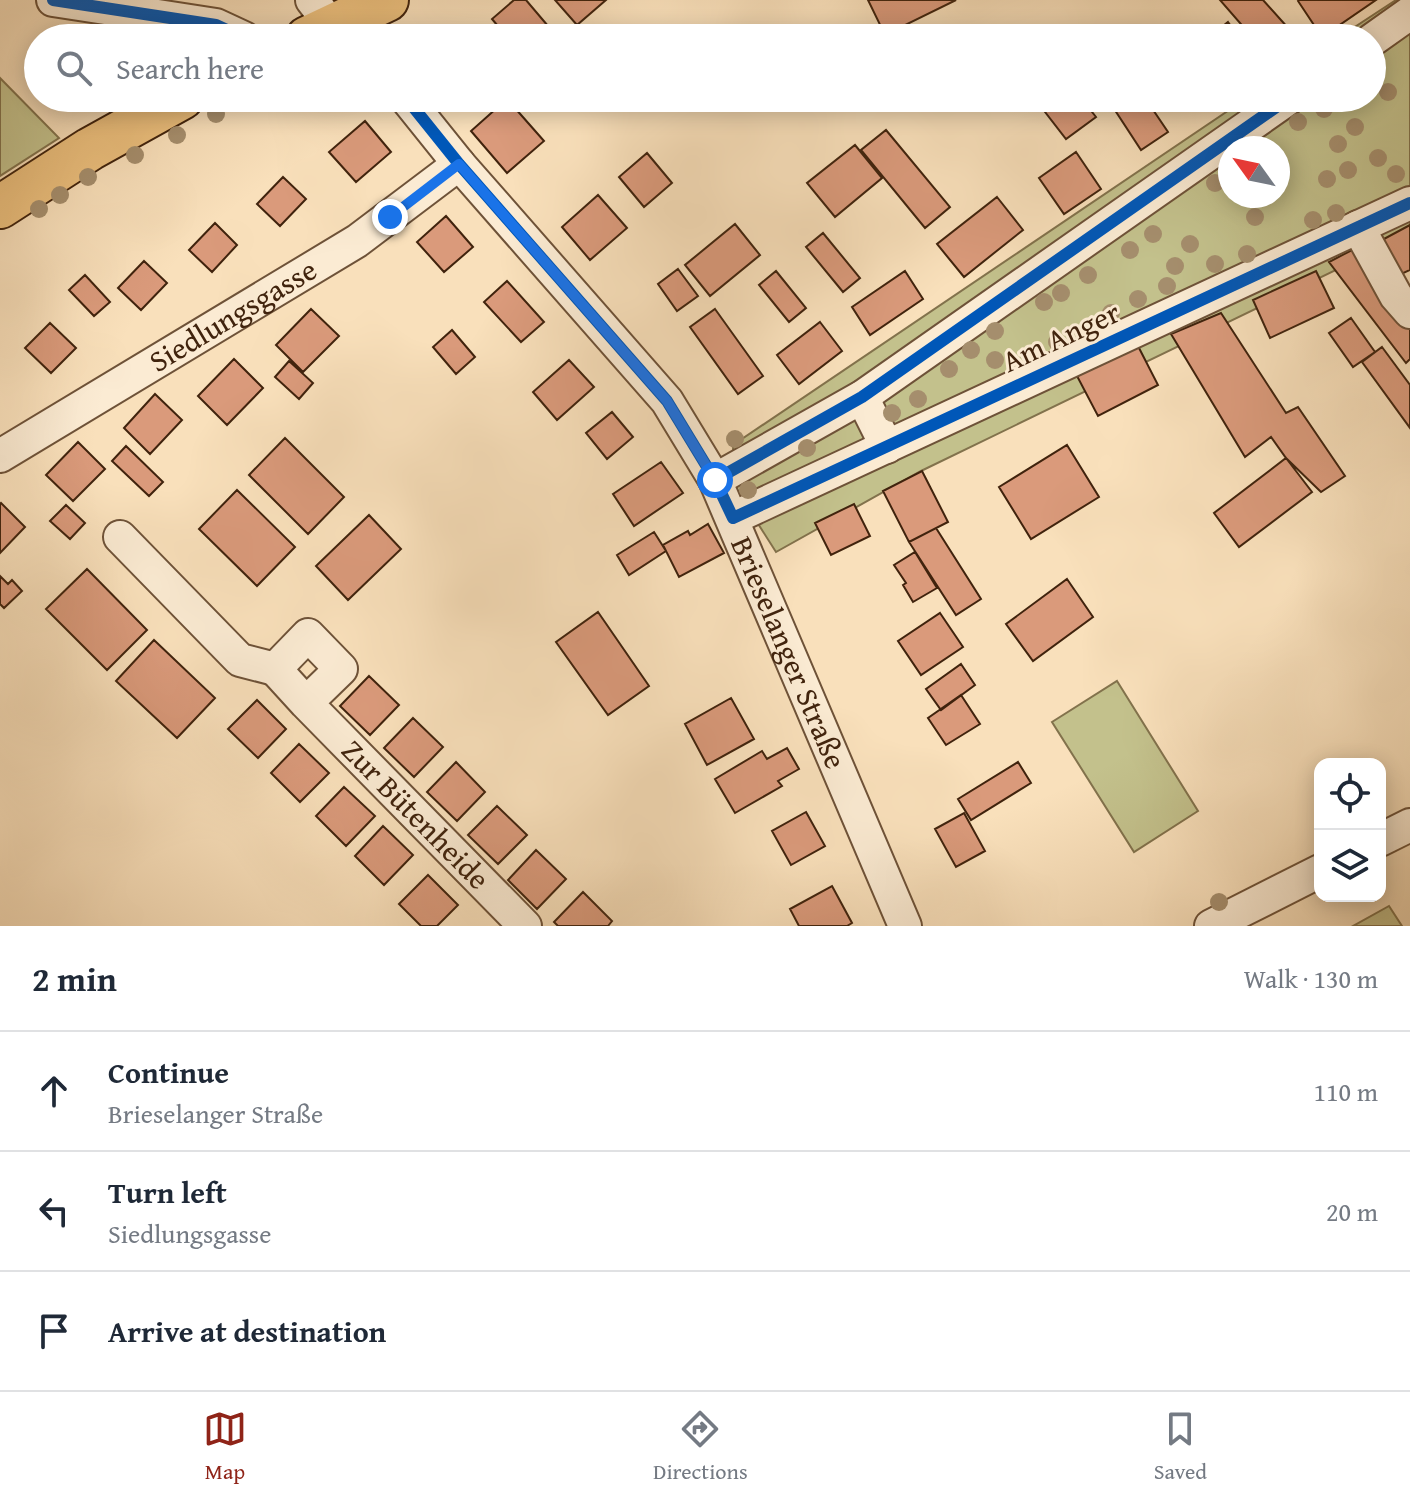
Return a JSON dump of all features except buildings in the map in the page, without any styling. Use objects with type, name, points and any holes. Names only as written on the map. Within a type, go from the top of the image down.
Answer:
[{"type":"main road","points":[[0,207],[90,149],[157,112]]},
{"type":"street","points":[[53,0],[209,24]]},
{"type":"street","points":[[1386,30],[1410,13]]},
{"type":"street","name":"Brieselanger Straße","points":[[417,112],[459,164],[667,401],[715,480],[905,926]]},
{"type":"street","name":"Am Anger","points":[[715,480],[862,397],[1269,112]]},
{"type":"street","name":"Siedlungsgasse","points":[[0,456],[357,241],[459,164]]},
{"type":"street","name":"Am Anger","points":[[733,518],[1410,203]]},
{"type":"street","points":[[1358,227],[1396,296],[1410,312]]},
{"type":"street","points":[[862,397],[887,447]]},
{"type":"street","points":[[120,537],[240,660],[275,669],[308,635],[341,669],[306,703]]},
{"type":"street","name":"Zur Bütenheide","points":[[275,669],[525,926]]},
{"type":"street","points":[[1386,837],[1410,825]]},
{"type":"street","points":[[1211,926],[1314,874]]},
{"type":"shaded area","points":[[1396,0],[1410,0],[1410,234],[921,471],[776,552],[734,486],[733,445],[1226,112],[1386,112],[1386,24],[1359,24]]},
{"type":"shaded area","points":[[0,78],[24,102],[24,112],[33,112],[59,138],[0,176]]},
{"type":"shaded area","points":[[1117,681],[1198,811],[1134,852],[1052,722]]},
{"type":"shaded area","points":[[1389,906],[1402,926],[1353,926]]},
{"type":"cycle path","points":[[53,0],[209,24]]},
{"type":"cycle path","points":[[417,112],[459,164],[667,401],[715,480],[733,518],[1410,203]]},
{"type":"cycle path","points":[[715,480],[862,397],[1269,112]]},
{"type":"route","points":[[390,217],[459,164],[667,401],[715,480]]}]
